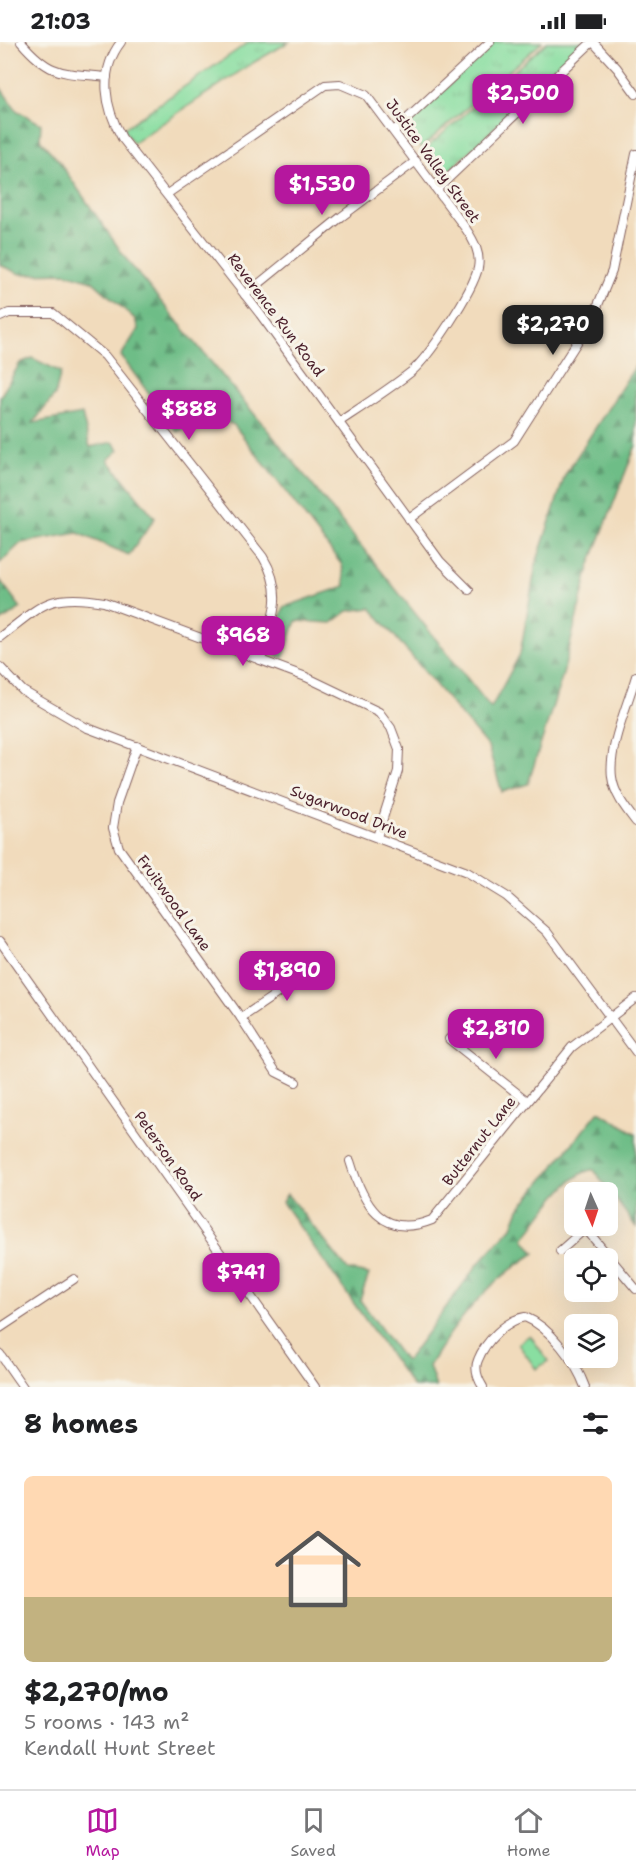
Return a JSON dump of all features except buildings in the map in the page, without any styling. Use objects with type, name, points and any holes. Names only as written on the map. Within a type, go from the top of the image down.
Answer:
[{"type":"street","points":[[21,42],[39,62],[51,70],[107,77]]},
{"type":"street","name":"Reverence Run Road","points":[[121,42],[109,65],[106,99],[111,118],[122,138],[245,295],[440,561],[469,590]]},
{"type":"street","points":[[394,131],[490,42]]},
{"type":"street","points":[[437,189],[592,42],[617,68],[636,94]]},
{"type":"street","name":"Justice Valley Street","points":[[167,194],[325,85],[340,84],[366,96],[394,131],[474,241],[478,259],[474,280],[432,348],[412,371],[339,422]]},
{"type":"street","points":[[409,519],[514,441],[592,317],[612,271],[636,154]]},
{"type":"street","points":[[245,295],[416,161]]},
{"type":"street","points":[[0,317],[9,313],[53,313],[105,356],[263,557],[274,575],[277,595],[261,660]]},
{"type":"street","points":[[0,637],[51,601],[75,596],[104,602],[306,677],[380,712],[391,728],[399,748],[398,771],[377,837]]},
{"type":"street","name":"Sugarwood Drive","points":[[0,667],[23,691],[85,727],[467,872],[506,896],[547,932],[636,1052]]},
{"type":"street","points":[[636,676],[613,753],[612,777],[619,798],[636,822]]},
{"type":"street","name":"Fruitwood Lane","points":[[137,746],[113,828],[119,848],[241,1018],[276,1072],[296,1082]]},
{"type":"street","name":"Peterson Road","points":[[0,941],[315,1387]]},
{"type":"street","points":[[241,1018],[319,965]]},
{"type":"street","name":"Butternut Lane","points":[[350,1161],[358,1190],[377,1215],[395,1227],[414,1227],[432,1220],[446,1206],[572,1047],[636,998]]},
{"type":"street","points":[[449,1039],[527,1101]]},
{"type":"street","points":[[561,1251],[577,1236]]},
{"type":"street","points":[[593,1236],[636,1289]]},
{"type":"street","points":[[0,1328],[74,1279]]},
{"type":"street","points":[[483,1387],[476,1371],[477,1360],[506,1325],[525,1317],[536,1322],[549,1335],[582,1377],[585,1387]]},
{"type":"street","points":[[0,1354],[23,1387]]},
{"type":"green space","points":[[249,42],[289,42],[251,64],[133,143],[123,129]]},
{"type":"green space","points":[[495,42],[542,42],[421,148],[406,125]]},
{"type":"green space","points":[[547,42],[583,42],[579,49],[442,177],[423,151]]},
{"type":"green space","points":[[0,87],[16,110],[41,124],[40,140],[58,160],[129,263],[285,451],[491,708],[520,654],[536,564],[565,475],[636,365],[636,445],[589,567],[563,674],[528,784],[502,792],[488,747],[371,608],[348,611],[332,623],[296,621],[283,658],[268,652],[284,607],[345,586],[342,565],[234,425],[210,414],[177,432],[121,356],[138,329],[135,319],[92,281],[66,273],[20,274],[0,265]]},
{"type":"green space","points":[[32,358],[61,372],[55,395],[33,423],[82,414],[90,447],[113,442],[119,450],[108,460],[155,518],[129,555],[78,533],[21,543],[0,563],[0,397],[20,363]]},
{"type":"green space","points":[[0,580],[21,608],[0,622]]},
{"type":"green space","points":[[599,1111],[636,1134],[636,1227],[618,1203],[618,1182],[603,1182],[594,1170],[585,1172],[571,1182],[564,1182],[564,1188],[524,1239],[535,1253],[488,1289],[450,1333],[429,1366],[436,1387],[413,1387],[282,1202],[287,1194],[348,1270],[369,1274],[360,1300],[404,1360],[407,1360],[478,1264],[512,1227],[519,1209]]},
{"type":"green space","points":[[530,1335],[548,1361],[536,1369],[518,1344]]}]
